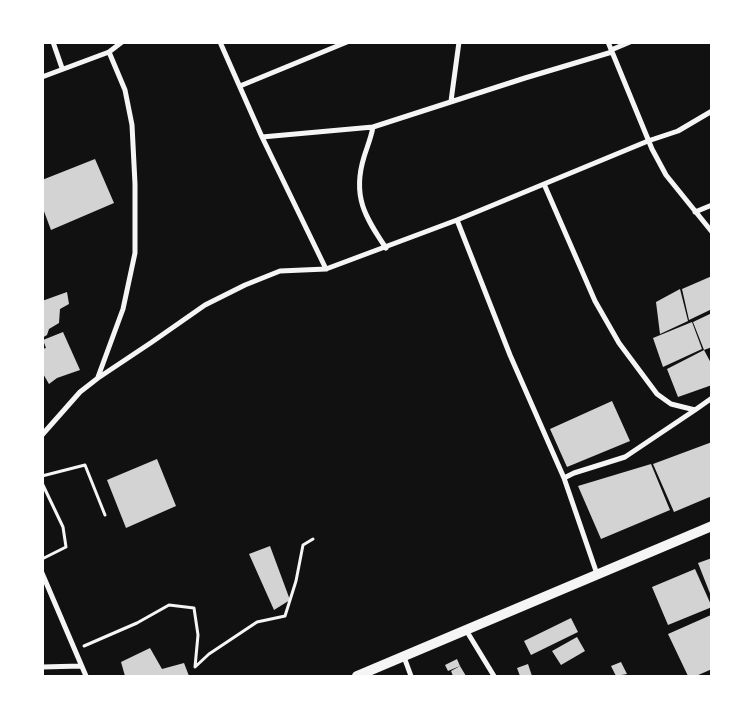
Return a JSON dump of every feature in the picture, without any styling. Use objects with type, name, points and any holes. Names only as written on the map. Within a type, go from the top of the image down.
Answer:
[{"type":"main road","points":[[357,676],[712,526]]},
{"type":"street","points":[[53,42],[62,68]]},
{"type":"street","points":[[42,77],[109,52],[122,42]]},
{"type":"street","points":[[220,42],[262,137],[326,269]]},
{"type":"street","points":[[240,86],[347,42]]},
{"type":"street","points":[[451,101],[459,42]]},
{"type":"street","points":[[608,42],[648,141],[666,175],[712,232]]},
{"type":"street","points":[[262,137],[373,128],[451,101],[611,51],[630,42]]},
{"type":"street","points":[[98,378],[123,309],[135,253],[136,184],[132,125],[125,90],[109,52]]},
{"type":"street","points":[[42,435],[80,392],[98,378],[204,305],[245,285],[280,271],[326,269],[386,248],[648,141],[678,131],[712,111]]},
{"type":"street","points":[[373,128],[360,177],[360,199],[367,220],[386,248]]},
{"type":"street","points":[[544,184],[595,301],[619,343],[657,394],[671,404],[695,410]]},
{"type":"street","points":[[695,212],[712,205]]},
{"type":"street","points":[[457,220],[510,355],[564,478],[598,574]]},
{"type":"street","points":[[564,478],[625,457],[712,398]]},
{"type":"street","points":[[42,573],[86,676]]},
{"type":"street","points":[[466,630],[494,676]]},
{"type":"street","points":[[404,657],[411,676]]},
{"type":"street","points":[[42,667],[81,666]]},
{"type":"path","points":[[42,476],[85,465],[105,515]]},
{"type":"path","points":[[42,483],[63,527],[66,547],[42,559]]},
{"type":"path","points":[[75,650],[137,623],[169,605],[194,608],[198,635],[195,667],[209,654],[257,622],[285,616],[296,581],[303,545],[313,539]]},
{"type":"building","points":[[95,159],[114,203],[51,230],[42,206],[42,180]]},
{"type":"building","points":[[712,276],[712,309],[689,320],[682,289]]},
{"type":"building","points":[[680,289],[688,321],[660,334],[656,302]]},
{"type":"building","points":[[67,292],[69,304],[60,309],[59,323],[49,329],[47,335],[42,338],[42,301]]},
{"type":"building","points":[[712,313],[712,347],[704,350],[693,322]]},
{"type":"building","points":[[692,322],[702,349],[663,367],[653,338]]},
{"type":"building","points":[[63,332],[80,370],[57,378],[49,384],[42,372],[42,349],[46,348],[43,340]]},
{"type":"building","points":[[704,350],[712,365],[712,385],[678,397],[667,369]]},
{"type":"building","points":[[612,401],[630,441],[567,467],[550,429]]},
{"type":"building","points":[[712,442],[712,496],[674,512],[653,464]]},
{"type":"building","points":[[157,459],[176,506],[126,528],[107,480]]},
{"type":"building","points":[[651,464],[670,510],[601,539],[578,486]]},
{"type":"building","points":[[270,546],[290,600],[274,610],[249,554]]},
{"type":"building","points":[[712,558],[712,596],[711,596],[698,563]]},
{"type":"building","points":[[695,569],[712,607],[668,625],[652,587]]},
{"type":"building","points":[[711,615],[712,669],[696,676],[688,676],[668,634]]},
{"type":"building","points":[[571,618],[578,632],[531,655],[524,641]]},
{"type":"building","points":[[577,637],[585,651],[561,665],[552,651]]},
{"type":"building","points":[[150,648],[162,669],[184,663],[189,676],[125,676],[121,662]]},
{"type":"building","points":[[457,659],[460,666],[448,671],[445,665]]},
{"type":"building","points":[[621,662],[627,674],[616,676],[611,666]]},
{"type":"building","points":[[528,664],[532,676],[520,676],[517,668]]},
{"type":"building","points":[[460,666],[466,676],[453,676],[451,671]]}]
